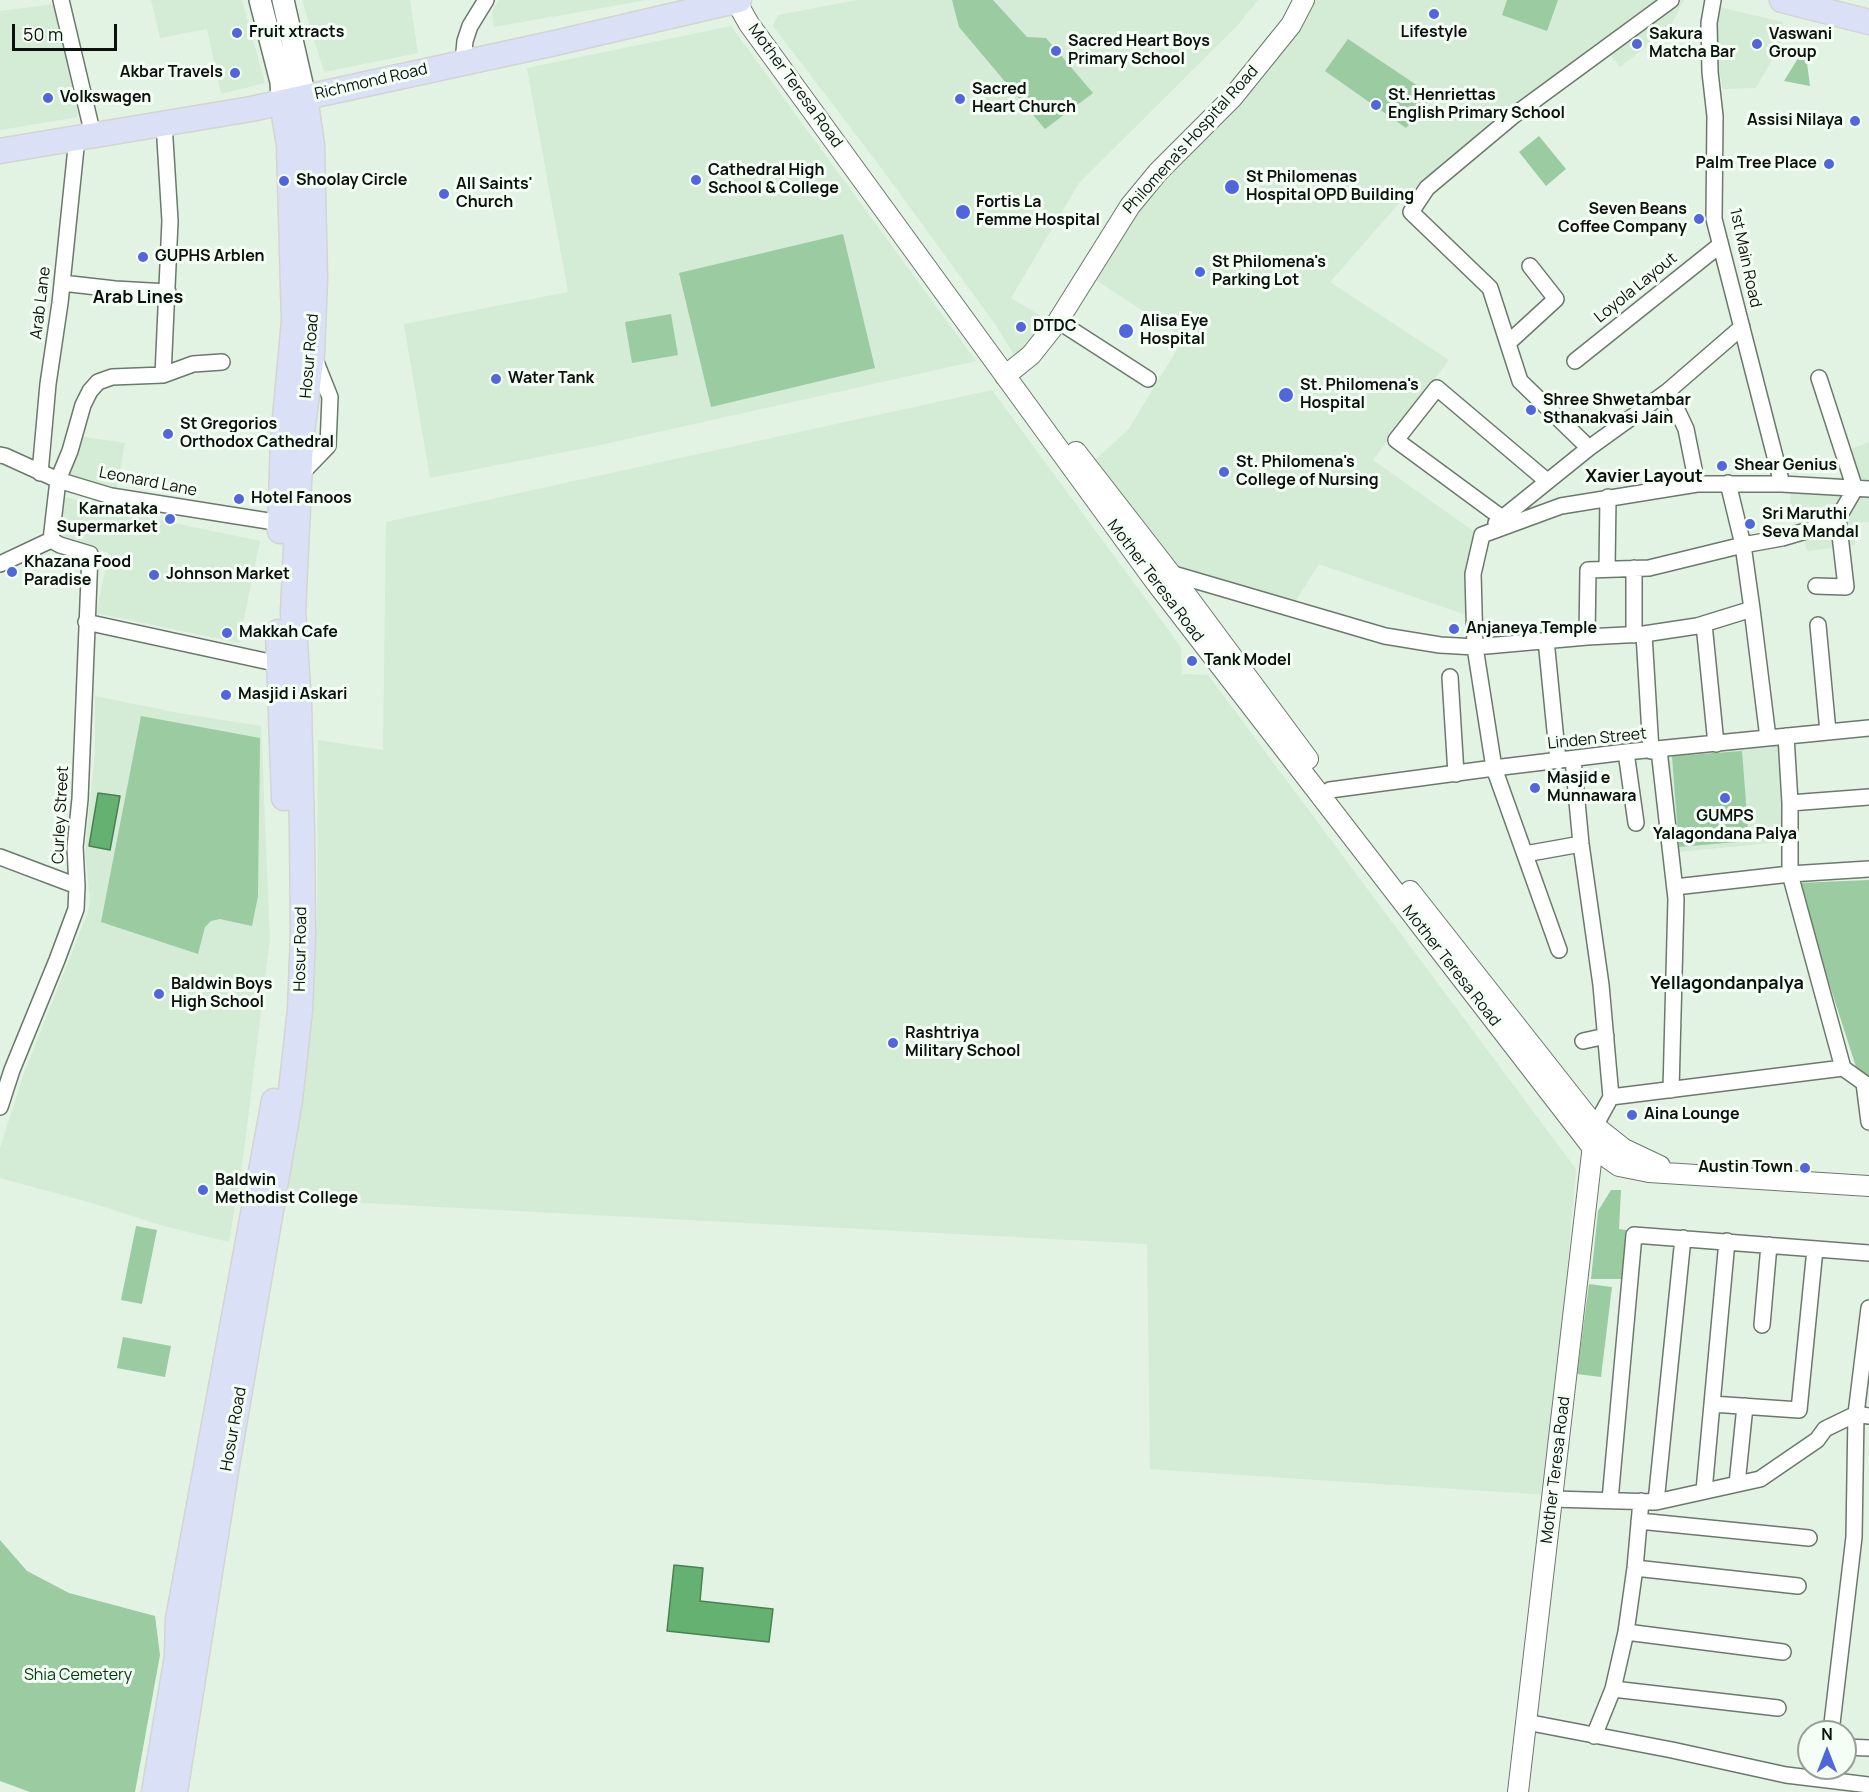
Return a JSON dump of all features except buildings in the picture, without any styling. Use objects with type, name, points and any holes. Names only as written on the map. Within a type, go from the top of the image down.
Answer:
[{"type":"main road","points":[[260,0],[281,82],[294,100]]},
{"type":"main road","points":[[283,0],[294,100]]},
{"type":"main road","name":"Richmond Road","points":[[0,150],[250,109],[555,43],[737,0]]},
{"type":"main road","points":[[1782,0],[1869,22]]},
{"type":"main road","name":"Hosur Road","points":[[153,1792],[177,1657],[178,1619],[273,1102],[286,1008],[289,918],[279,664],[278,523],[294,321],[288,145],[294,100]]},
{"type":"main road","name":"Hosur Road","points":[[175,1792],[227,1465],[290,1100],[300,1010],[303,934],[299,704],[293,612],[278,523],[299,476],[312,354],[315,279],[312,145],[294,100]]},
{"type":"main road","points":[[250,109],[274,126],[288,145]]},
{"type":"street","name":"Arab Lane","points":[[40,473],[48,384],[85,136],[61,0]]},
{"type":"street","points":[[463,62],[465,41],[470,26],[486,0]]},
{"type":"street","name":"Mother Teresa Road","points":[[737,0],[749,24],[1010,372],[1047,415],[1170,573],[1325,793],[1592,1147],[1619,1166],[1649,1172],[1689,1173]]},
{"type":"street","name":"Mother Teresa Road","points":[[747,0],[764,28],[1010,372],[1156,584],[1595,1126],[1624,1149],[1652,1164],[1689,1173]]},
{"type":"street","name":"Philomena's Hospital Road","points":[[1010,372],[1031,355],[1058,321],[1130,206],[1158,172],[1232,98],[1291,25],[1304,0]]},
{"type":"street","points":[[1589,448],[1520,381],[1490,288],[1411,212],[1427,188],[1513,116],[1671,0]]},
{"type":"street","name":"1st Main Road","points":[[1713,0],[1710,23],[1710,72],[1715,116],[1714,219],[1782,484]]},
{"type":"street","points":[[163,375],[170,221],[164,123]]},
{"type":"street","name":"Loyola Layout","points":[[1575,361],[1720,245]]},
{"type":"street","points":[[1508,343],[1556,298],[1530,266]]},
{"type":"street","points":[[62,283],[168,292]]},
{"type":"street","points":[[1058,321],[1148,380]]},
{"type":"street","points":[[1559,950],[1494,768],[1475,646],[1473,574],[1482,535],[1589,448],[1668,391],[1742,327]]},
{"type":"street","points":[[0,564],[51,540],[57,480],[70,451],[83,405],[98,382],[112,377],[163,375],[193,364],[222,362]]},
{"type":"street","points":[[1819,378],[1862,489]]},
{"type":"street","points":[[1502,518],[1396,440],[1437,388],[1547,481]]},
{"type":"street","points":[[1668,391],[1686,429],[1697,484]]},
{"type":"street","points":[[43,444],[70,451]]},
{"type":"street","name":"Leonard Lane","points":[[0,455],[57,480],[111,496],[278,523]]},
{"type":"street","points":[[1728,483],[1743,545],[1768,738]]},
{"type":"street","points":[[1482,535],[1561,506],[1697,484],[1782,484],[1862,489]]},
{"type":"street","points":[[1587,637],[1588,570],[1649,568],[1782,538],[1826,525],[1838,518],[1862,489]]},
{"type":"street","points":[[1607,569],[1608,497]]},
{"type":"street","points":[[1816,586],[1846,587],[1838,518]]},
{"type":"street","name":"Curley Street","points":[[0,1107],[6,1068],[57,960],[76,909],[75,847],[80,799],[90,554],[51,540]]},
{"type":"street","points":[[1634,568],[1639,635],[1675,887],[1671,1090]]},
{"type":"street","points":[[1170,573],[1385,636],[1440,645],[1475,646],[1639,635],[1704,624],[1752,609]]},
{"type":"street","points":[[86,622],[279,664]]},
{"type":"street","points":[[1704,624],[1716,744]]},
{"type":"street","points":[[1818,625],[1828,732]]},
{"type":"street","points":[[1546,640],[1581,844],[1601,985],[1611,1097],[1595,1126]]},
{"type":"street","points":[[1450,677],[1456,774]]},
{"type":"street","name":"Linden Street","points":[[1325,793],[1494,768],[1626,752],[1869,728]]},
{"type":"street","points":[[1786,736],[1790,803],[1790,874],[1843,1068],[1864,1083],[1869,1122]]},
{"type":"street","points":[[1626,752],[1636,823]]},
{"type":"street","points":[[1790,803],[1869,797]]},
{"type":"street","points":[[1525,854],[1581,844]]},
{"type":"street","points":[[0,856],[77,886]]},
{"type":"street","points":[[1675,887],[1790,874],[1869,869]]},
{"type":"street","points":[[1583,1041],[1606,1036]]},
{"type":"street","points":[[1611,1097],[1843,1068]]},
{"type":"street","name":"Mother Teresa Road","points":[[1518,1792],[1595,1126]]},
{"type":"street","points":[[1689,1173],[1869,1186]]},
{"type":"street","points":[[1610,1500],[1634,1235],[1869,1253]]},
{"type":"street","points":[[1594,1736],[1613,1689],[1626,1632],[1639,1521],[1648,1501],[1683,1238]]},
{"type":"street","points":[[1704,1491],[1727,1241]]},
{"type":"street","points":[[1762,1325],[1769,1245]]},
{"type":"street","points":[[1712,1404],[1799,1410],[1815,1249]]},
{"type":"street","points":[[1833,1720],[1861,1538],[1862,1415],[1869,1308]]},
{"type":"street","points":[[1737,1484],[1745,1406]]},
{"type":"street","points":[[1553,1499],[1648,1501],[1760,1479],[1817,1440],[1825,1429],[1862,1415]]},
{"type":"street","points":[[1639,1521],[1809,1538]]},
{"type":"street","points":[[1635,1568],[1798,1586]]},
{"type":"street","points":[[1626,1632],[1783,1652]]},
{"type":"street","points":[[1613,1689],[1778,1708]]},
{"type":"street","points":[[1526,1722],[1786,1774],[1869,1785]]},
{"type":"shaded area","points":[[151,0],[242,0],[265,83],[221,94],[207,29],[160,38]]},
{"type":"shaded area","points":[[302,0],[410,0],[418,53],[324,72]]},
{"type":"shaded area","points":[[499,0],[647,0],[494,27],[492,11]]},
{"type":"shaded area","points":[[857,0],[1258,0],[1237,26],[1079,183],[1011,298],[1049,321],[1018,361],[995,324],[882,169],[773,26],[778,15]]},
{"type":"shaded area","points":[[1313,0],[1662,0],[1409,205],[1401,201],[1330,282],[1449,360],[1373,460],[1479,535],[1469,616],[1319,564],[1295,602],[1170,563],[1094,461],[1128,430],[1184,338],[1093,278],[1165,173]]},
{"type":"shaded area","points":[[1676,0],[1684,0],[1669,29],[1620,67],[1607,50]]},
{"type":"shaded area","points":[[55,4],[78,117],[0,130],[0,11]]},
{"type":"shaded area","points":[[1715,6],[1783,22],[1782,42],[1756,88],[1723,89],[1713,44]]},
{"type":"shaded area","name":"Cathedral High School & College","points":[[731,26],[976,361],[596,446],[430,478],[402,313],[404,324],[568,292],[527,68]]},
{"type":"shaded area","name":"Rashtriya Military School","points":[[992,390],[1181,647],[1182,674],[1208,675],[1576,1169],[1547,1495],[1150,1469],[1147,1244],[288,1199],[317,918],[318,740],[383,750],[386,522]]},
{"type":"shaded area","points":[[78,436],[125,443],[117,489],[65,479]]},
{"type":"shaded area","points":[[1869,442],[1869,522],[1854,523],[1855,545],[1807,551],[1801,526],[1790,509],[1791,478],[1850,477],[1844,452]]},
{"type":"shaded area","name":"Johnson Market","points":[[62,496],[117,511],[260,541],[239,643],[96,613],[109,553],[54,536]]},
{"type":"shaded area","name":"Baldwin Boys High School","points":[[95,696],[261,726],[270,938],[244,1151],[229,1242],[160,1225],[92,1203],[0,1178],[0,1148],[24,1073],[88,912],[90,901],[85,851],[95,752]]},
{"type":"shaded area","name":"GUMPS Yalagondana Palya","points":[[1778,744],[1782,842],[1677,852],[1665,754]]},
{"type":"shaded area","points":[[98,793],[120,796],[110,850],[89,846]]},
{"type":"shaded area","points":[[674,1565],[703,1568],[700,1601],[773,1609],[769,1642],[667,1631]]},
{"type":"green space","points":[[952,0],[993,0],[1027,37],[1046,38],[1093,93],[1045,129],[959,27]]},
{"type":"green space","points":[[1507,0],[1558,0],[1547,31],[1502,15]]},
{"type":"green space","points":[[1348,39],[1433,96],[1406,128],[1325,71]]},
{"type":"green space","points":[[1805,47],[1810,86],[1784,81]]},
{"type":"green space","points":[[1539,136],[1566,169],[1546,186],[1519,152]]},
{"type":"green space","points":[[843,234],[875,368],[711,407],[679,273]]},
{"type":"green space","points":[[671,314],[678,355],[632,363],[625,322]]},
{"type":"green space","points":[[141,716],[260,738],[258,896],[252,926],[220,919],[211,921],[205,927],[198,954],[101,922]]},
{"type":"green space","points":[[1742,751],[1749,841],[1679,847],[1672,756]]},
{"type":"green space","points":[[1869,880],[1869,1082],[1856,1067],[1797,883]]},
{"type":"green space","points":[[1611,1190],[1621,1190],[1619,1229],[1627,1230],[1624,1279],[1591,1279],[1598,1211]]},
{"type":"green space","points":[[136,1226],[157,1230],[142,1304],[121,1300]]},
{"type":"green space","points":[[1589,1284],[1612,1287],[1601,1377],[1577,1374]]},
{"type":"green space","points":[[123,1337],[171,1346],[165,1377],[117,1368]]},
{"type":"green space","name":"Shia Cemetery","points":[[0,1540],[27,1571],[69,1593],[155,1616],[160,1655],[135,1792],[30,1792],[0,1781]]},
{"type":"place","name":"Lifestyle","points":[[1434,14]]},
{"type":"place","name":"Fruit xtracts","points":[[237,33]]},
{"type":"place","name":"Sakura Matcha Bar","points":[[1637,44]]},
{"type":"place","name":"Vaswani Group","points":[[1757,44]]},
{"type":"place","name":"Sacred Heart Boys Primary School","points":[[1056,51]]},
{"type":"place","name":"Akbar Travels","points":[[235,73]]},
{"type":"place","name":"Volkswagen","points":[[48,98]]},
{"type":"place","name":"Sacred Heart Church","points":[[960,99]]},
{"type":"place","name":"St. Henriettas English Primary School","points":[[1376,105]]},
{"type":"place","name":"Assisi Nilaya","points":[[1855,121]]},
{"type":"place","name":"Palm Tree Place","points":[[1829,164]]},
{"type":"place","name":"Cathedral High School & College","points":[[696,180]]},
{"type":"place","name":"Shoolay Circle","points":[[284,181]]},
{"type":"place","name":"St Philomenas Hospital OPD Building","points":[[1232,187]]},
{"type":"place","name":"All Saints' Church","points":[[444,194]]},
{"type":"place","name":"Fortis La Femme Hospital","points":[[963,212]]},
{"type":"place","name":"Seven Beans Coffee Company","points":[[1699,219]]},
{"type":"place","name":"GUPHS Arblen","points":[[143,257]]},
{"type":"place","name":"St Philomena's Parking Lot","points":[[1200,272]]},
{"type":"place","name":"DTDC","points":[[1021,327]]},
{"type":"place","name":"Alisa Eye Hospital","points":[[1126,331]]},
{"type":"place","name":"Water Tank","points":[[496,379]]},
{"type":"place","name":"St. Philomena's Hospital","points":[[1286,395]]},
{"type":"place","name":"Shree Shwetambar Sthanakvasi Jain","points":[[1531,410]]},
{"type":"place","name":"St Gregorios Orthodox Cathedral","points":[[168,434]]},
{"type":"place","name":"Shear Genius","points":[[1722,466]]},
{"type":"place","name":"St. Philomena's College of Nursing","points":[[1224,472]]},
{"type":"place","name":"Hotel Fanoos","points":[[239,499]]},
{"type":"place","name":"Karnataka Supermarket","points":[[170,519]]},
{"type":"place","name":"Sri Maruthi Seva Mandal","points":[[1750,524]]},
{"type":"place","name":"Khazana Food Paradise","points":[[12,572]]},
{"type":"place","name":"Johnson Market","points":[[154,575]]},
{"type":"place","name":"Anjaneya Temple","points":[[1454,629]]},
{"type":"place","name":"Makkah Cafe","points":[[227,633]]},
{"type":"place","name":"Tank Model","points":[[1192,661]]},
{"type":"place","name":"Masjid i Askari","points":[[226,695]]},
{"type":"place","name":"Masjid e Munnawara","points":[[1535,788]]},
{"type":"place","name":"GUMPS Yalagondana Palya","points":[[1725,798]]},
{"type":"place","name":"Baldwin Boys High School","points":[[159,994]]},
{"type":"place","name":"Rashtriya Military School","points":[[893,1043]]},
{"type":"place","name":"Aina Lounge","points":[[1632,1115]]},
{"type":"place","name":"Austin Town","points":[[1805,1168]]},
{"type":"place","name":"Baldwin Methodist College","points":[[203,1190]]},
{"type":"district","name":"Arab Lines","points":[[138,298]]},
{"type":"district","name":"Xavier Layout","points":[[1644,477]]},
{"type":"district","name":"Yellagondanpalya","points":[[1727,984]]}]
